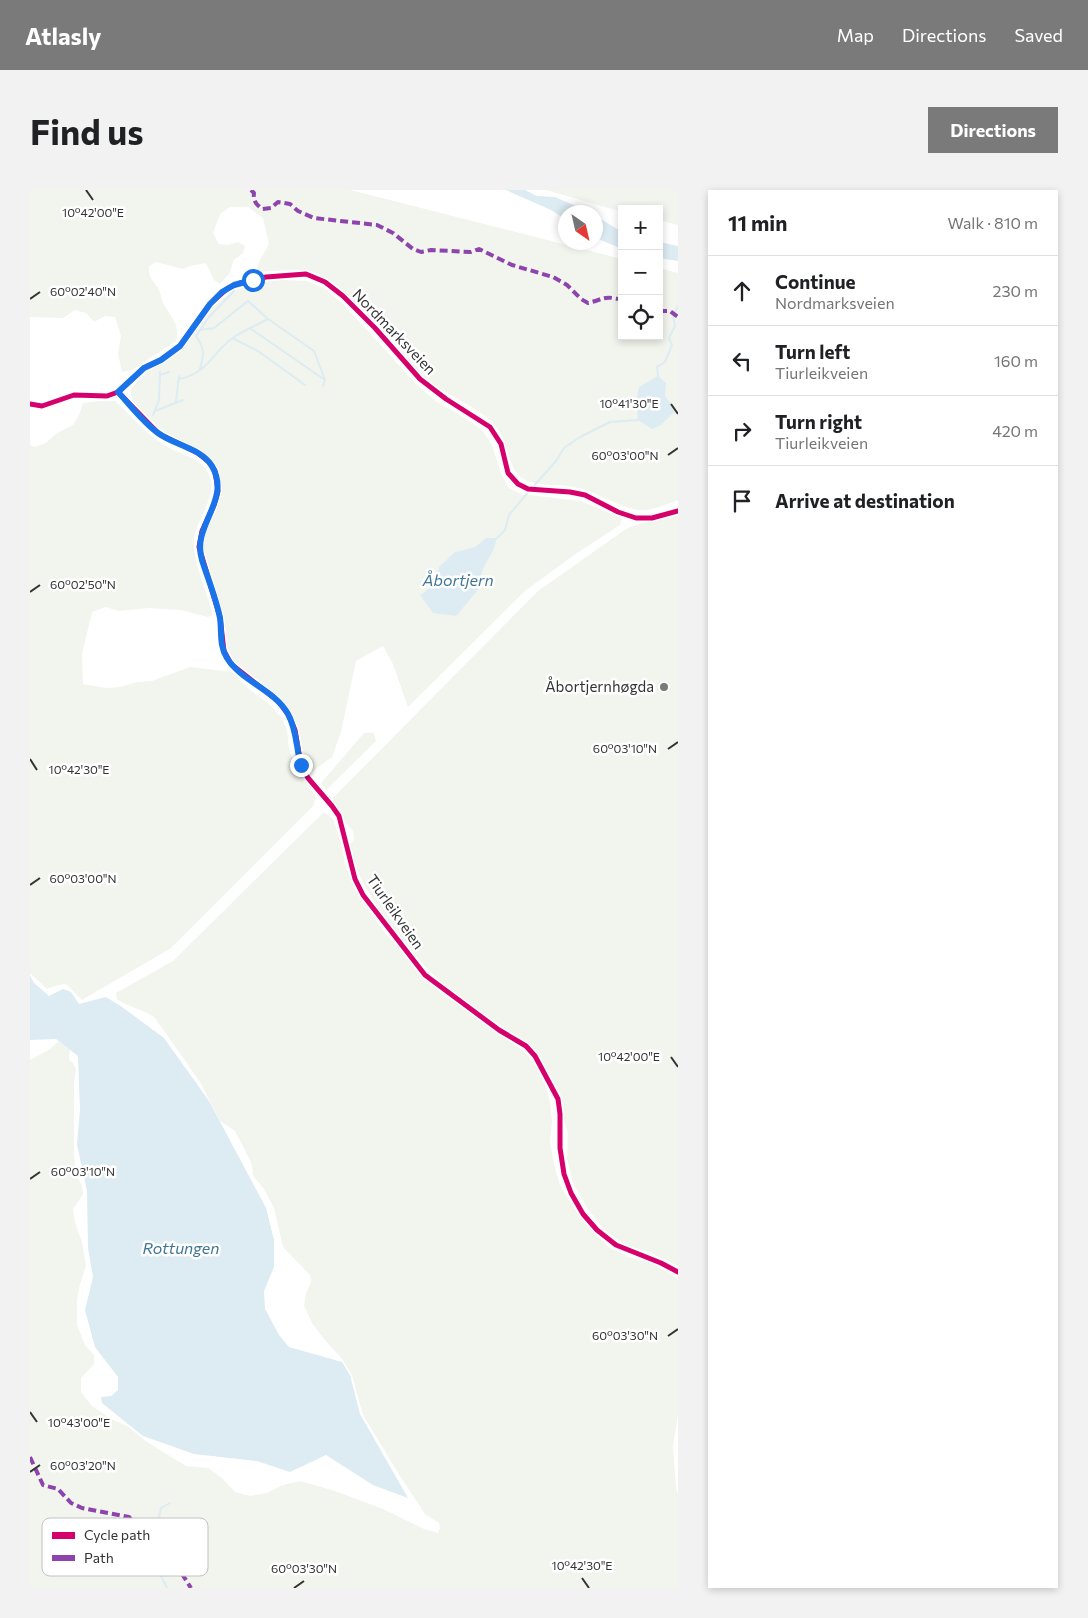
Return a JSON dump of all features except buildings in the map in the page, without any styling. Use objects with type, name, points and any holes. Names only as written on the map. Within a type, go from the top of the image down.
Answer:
[{"type":"street","name":"Nordmarksveien","points":[[118,392],[144,368],[161,360],[180,346],[210,304],[228,288],[266,277],[306,274],[320,279],[343,296],[367,319],[420,379],[490,428],[501,444],[508,473],[518,484],[528,489],[585,495],[618,512],[636,518],[652,518],[678,511]]},
{"type":"street","points":[[30,404],[46,405],[74,395],[107,396],[118,392]]},
{"type":"street","name":"Tiurleikveien","points":[[118,392],[159,434],[198,453],[209,462],[215,471],[218,491],[202,531],[199,547],[220,617],[224,651],[231,664],[240,673],[278,701],[288,714],[295,730],[301,765],[308,778],[339,816],[355,879],[363,895],[425,975],[499,1030],[526,1046],[535,1056],[558,1099],[560,1148],[564,1174],[570,1194],[583,1214],[597,1230],[616,1245],[666,1265],[678,1272]]},
{"type":"shaded area","points":[[30,190],[350,190],[558,243],[558,250],[587,250],[618,258],[618,340],[663,340],[663,269],[678,273],[678,500],[653,509],[638,510],[582,489],[534,483],[522,478],[511,462],[499,431],[491,422],[472,407],[429,382],[419,374],[356,304],[328,280],[309,271],[257,272],[258,264],[269,244],[263,218],[248,207],[230,207],[220,214],[213,233],[219,244],[228,245],[238,242],[245,246],[243,253],[234,260],[229,274],[220,284],[214,280],[206,263],[183,269],[156,262],[149,266],[150,277],[159,290],[164,305],[176,325],[177,335],[176,341],[132,370],[122,372],[118,354],[121,336],[115,317],[105,316],[94,322],[86,313],[75,310],[63,318],[30,317]]},
{"type":"shaded area","points":[[546,190],[678,190],[678,225],[663,221],[663,205],[618,205],[618,211]]},
{"type":"shaded area","points":[[283,280],[307,281],[326,289],[344,305],[417,385],[436,401],[483,431],[492,445],[501,474],[509,488],[521,494],[580,501],[622,518],[620,525],[526,590],[408,707],[393,664],[383,646],[356,661],[341,732],[332,757],[313,771],[307,769],[300,751],[298,730],[288,711],[273,692],[234,663],[228,655],[200,552],[202,539],[222,489],[219,473],[211,460],[199,450],[175,439],[153,423],[133,403],[130,390],[140,378],[165,360],[217,303],[231,292],[255,283]],"holes":[[[486,538],[493,551],[483,569],[478,591],[420,595],[435,584],[455,552],[475,547]]]},
{"type":"shaded area","points":[[115,401],[157,441],[200,463],[209,476],[210,494],[196,530],[194,546],[197,564],[212,615],[208,617],[181,610],[149,608],[119,611],[106,607],[92,612],[82,654],[83,684],[106,688],[120,687],[138,682],[152,681],[190,667],[232,672],[250,690],[268,703],[282,718],[287,730],[289,748],[295,768],[315,795],[314,805],[171,948],[82,1000],[66,984],[47,989],[30,973],[30,445],[34,447],[46,443],[57,433],[73,425],[83,403]]},
{"type":"shaded area","points":[[678,514],[678,1266],[651,1253],[625,1245],[603,1229],[586,1206],[573,1183],[567,1159],[568,1133],[560,1107],[537,1054],[527,1044],[449,988],[404,943],[363,882],[354,862],[350,845],[354,839],[353,831],[344,821],[333,798],[538,591],[626,529]]},
{"type":"shaded area","points":[[364,733],[374,733],[376,741],[326,790],[321,783]]},
{"type":"shaded area","points":[[324,812],[333,819],[341,842],[345,864],[355,889],[385,933],[440,992],[526,1053],[537,1068],[546,1087],[552,1121],[550,1142],[554,1164],[560,1185],[574,1208],[588,1227],[610,1248],[629,1257],[651,1263],[678,1280],[678,1414],[673,1446],[678,1494],[678,1588],[30,1588],[30,1060],[50,1049],[59,1041],[70,1050],[69,1060],[76,1069],[74,1083],[74,1158],[83,1194],[73,1209],[86,1266],[77,1300],[77,1325],[85,1345],[94,1355],[94,1364],[81,1378],[81,1392],[92,1406],[111,1419],[127,1426],[147,1442],[186,1466],[208,1468],[222,1478],[235,1492],[250,1496],[267,1493],[283,1485],[300,1481],[335,1491],[383,1509],[424,1529],[438,1533],[440,1528],[439,1523],[425,1514],[363,1415],[352,1375],[342,1359],[312,1323],[304,1306],[306,1293],[311,1282],[310,1275],[283,1247],[274,1208],[264,1189],[254,1177],[251,1162],[235,1131],[220,1121],[200,1082],[155,1018],[117,999],[116,993],[173,961]]},
{"type":"water","points":[[506,190],[525,190],[537,196],[555,197],[573,205],[558,205],[558,214]]},
{"type":"water","points":[[603,220],[618,230],[618,247],[603,241]]},
{"type":"water","points":[[663,243],[678,246],[678,261],[663,259]]},
{"type":"water","points":[[658,376],[666,383],[665,396],[676,410],[661,425],[652,429],[638,420],[636,401],[639,387]]},
{"type":"water","name":"Åbortjern","points":[[486,538],[497,538],[493,551],[483,569],[478,590],[456,616],[433,613],[420,595],[435,584],[439,567],[455,552],[475,547]]},
{"type":"water","name":"Rottungen","points":[[30,976],[34,983],[49,996],[63,989],[71,992],[79,1004],[106,997],[164,1038],[209,1101],[266,1208],[274,1240],[274,1267],[264,1291],[265,1309],[279,1335],[289,1347],[342,1362],[350,1375],[360,1414],[408,1498],[373,1485],[326,1455],[290,1472],[257,1461],[194,1454],[143,1436],[102,1403],[101,1397],[111,1396],[118,1390],[118,1377],[95,1347],[85,1310],[93,1277],[88,1248],[87,1191],[77,1144],[80,1110],[78,1056],[56,1039],[30,1040]]},
{"type":"waterway","points":[[200,369],[203,352],[196,336],[209,317],[234,291]]},
{"type":"waterway","points":[[200,330],[214,328],[248,301],[268,319],[314,351],[325,380],[323,386]]},
{"type":"waterway","points":[[658,377],[657,367],[665,362],[672,345],[669,338],[675,326],[673,316],[678,306]]},
{"type":"waterway","points":[[179,379],[197,372],[234,337],[268,319]]},
{"type":"waterway","points":[[251,329],[325,380]]},
{"type":"waterway","points":[[234,339],[258,351],[305,385]]},
{"type":"waterway","points":[[153,415],[159,400],[160,372]]},
{"type":"waterway","points":[[160,375],[169,372]]},
{"type":"waterway","points":[[176,401],[179,376]]},
{"type":"waterway","points":[[155,411],[183,400]]},
{"type":"waterway","points":[[532,488],[556,461],[564,448],[580,437],[610,422],[638,420]]},
{"type":"waterway","points":[[497,538],[505,530],[509,515],[529,491]]},
{"type":"waterway","points":[[159,1518],[161,1508],[170,1503]]},
{"type":"waterway","points":[[161,1576],[167,1588]]},
{"type":"marked path","points":[[251,190],[254,193],[255,202],[262,209],[271,208],[278,202],[290,204],[298,211],[314,218],[377,225],[393,233],[413,249],[421,252],[431,250],[471,252],[479,249],[512,265],[553,277],[567,285],[581,299],[588,303],[604,298],[618,299]]},
{"type":"marked path","points":[[663,311],[670,311],[678,317]]},
{"type":"marked path","points":[[30,1457],[43,1485],[58,1489],[71,1503],[82,1508],[130,1518]]},
{"type":"marked path","points":[[183,1576],[191,1588]]},
{"type":"cycle path","points":[[30,404],[42,406],[74,395],[107,396],[118,392],[144,368],[161,360],[180,346],[210,304],[228,288],[266,277],[306,274],[325,282],[343,296],[375,328],[420,379],[446,399],[490,427],[501,444],[508,473],[518,484],[528,489],[585,495],[618,512],[636,518],[652,518],[678,511]]},
{"type":"cycle path","points":[[118,392],[159,434],[198,453],[209,462],[215,471],[218,491],[202,531],[199,547],[220,617],[224,651],[231,664],[278,701],[288,714],[295,730],[301,765],[308,778],[339,816],[355,879],[363,895],[425,975],[499,1030],[526,1046],[535,1056],[558,1099],[560,1148],[564,1174],[571,1193],[583,1214],[597,1230],[616,1245],[678,1272]]},
{"type":"place","name":"Åbortjernhøgda","points":[[664,687]]},
{"type":"route","points":[[253,280],[234,285],[222,292],[210,304],[180,346],[161,360],[144,368],[118,392],[159,434],[198,453],[211,464],[215,471],[218,491],[202,531],[199,547],[220,617],[222,645],[226,657],[231,664],[240,673],[272,695],[288,714],[295,730],[301,765]]}]
